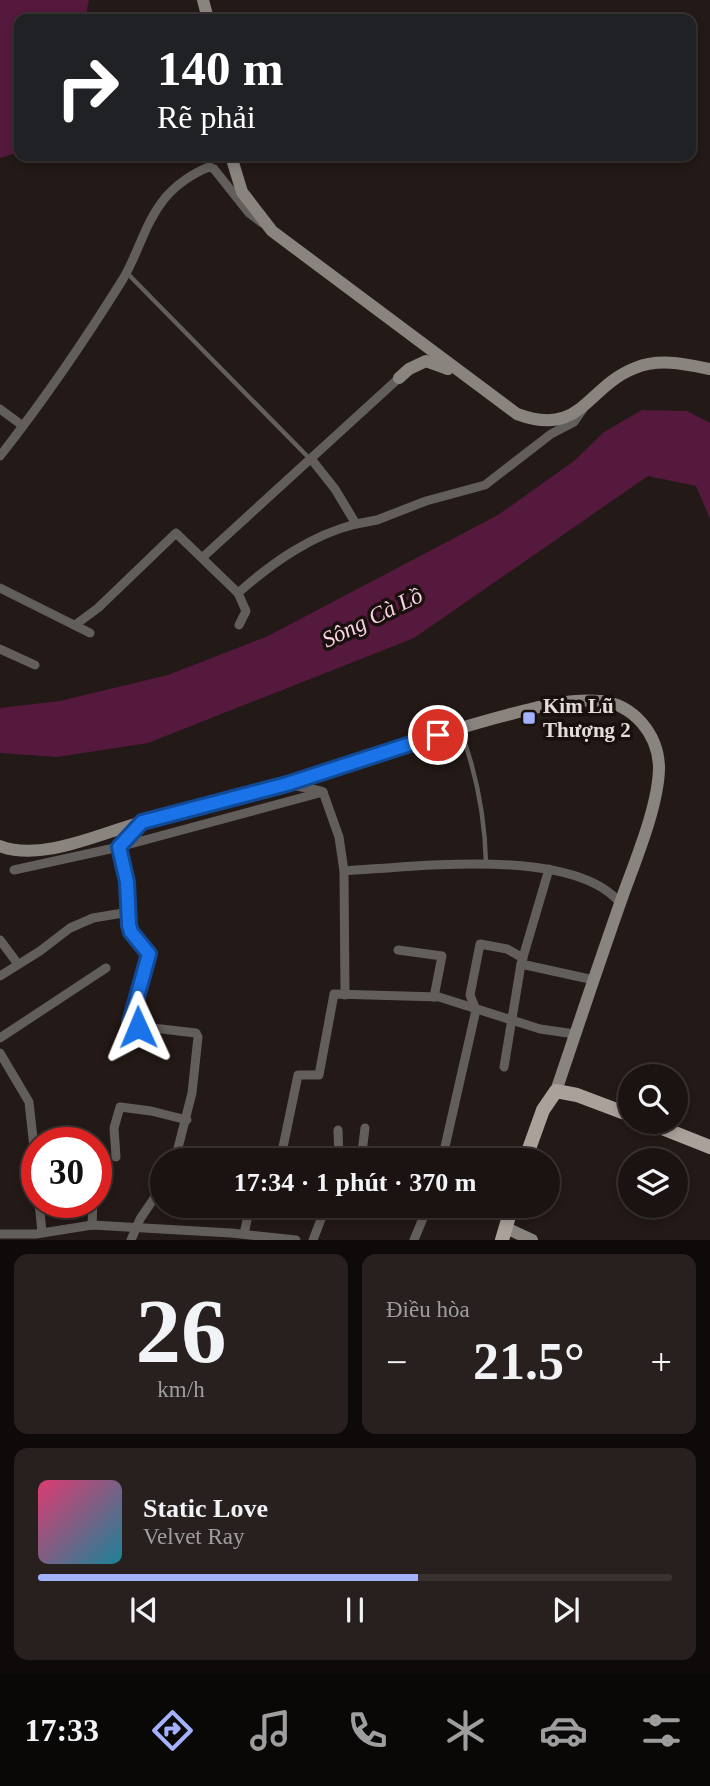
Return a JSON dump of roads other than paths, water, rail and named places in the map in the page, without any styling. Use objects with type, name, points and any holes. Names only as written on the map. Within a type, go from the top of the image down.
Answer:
[{"type":"main road","points":[[529,1148],[543,1110],[556,1091],[577,1095],[618,1110]]},
{"type":"main road","points":[[677,1134],[710,1147]]},
{"type":"street","points":[[233,161],[242,192],[272,231]]},
{"type":"street","points":[[0,456],[126,273],[146,228],[167,196],[183,182],[209,167],[214,169],[249,214],[517,414],[536,421],[562,419],[633,369],[650,363],[674,362],[710,369]]},
{"type":"street","points":[[203,557],[409,369],[426,361],[468,377]]},
{"type":"street","points":[[238,593],[306,543],[326,532],[377,520],[426,501],[485,485],[551,434],[574,422],[585,405]]},
{"type":"street","points":[[0,409],[23,426]]},
{"type":"street","points":[[312,460],[335,489],[356,524]]},
{"type":"street","points":[[75,625],[98,608],[174,534],[179,535],[203,557],[238,593],[246,611],[239,625]]},
{"type":"street","points":[[0,588],[90,633]]},
{"type":"street","points":[[0,649],[35,665]]},
{"type":"street","points":[[0,846],[27,852],[48,850],[287,784],[460,727],[551,704],[583,701],[621,706],[638,716],[654,744],[659,768],[641,843],[556,1091]]},
{"type":"street","points":[[287,784],[323,792]]},
{"type":"street","points":[[14,870],[119,847],[323,792]]},
{"type":"street","points":[[323,792],[340,837],[344,871],[345,995]]},
{"type":"street","points":[[119,847],[142,822]]},
{"type":"street","points":[[119,847],[127,882],[131,932],[149,951],[131,1024],[198,1034],[187,1120],[179,1148]]},
{"type":"street","points":[[344,871],[486,865],[549,869],[585,877],[607,888],[620,903]]},
{"type":"street","points":[[504,1067],[522,961],[549,869]]},
{"type":"street","points":[[0,975],[69,928],[93,918],[129,912]]},
{"type":"street","points":[[0,940],[18,964]]},
{"type":"street","points":[[445,1148],[476,1010],[470,995],[480,944],[507,949],[522,961],[594,980]]},
{"type":"street","points":[[398,950],[442,956],[434,997]]},
{"type":"street","points":[[0,1038],[106,968]]},
{"type":"street","points":[[283,1148],[298,1075],[319,1075],[334,994],[434,997],[540,1029],[575,1034]]},
{"type":"street","points":[[0,1052],[29,1102],[32,1127]]},
{"type":"street","points":[[116,1157],[114,1128],[120,1107],[187,1120]]},
{"type":"street","points":[[362,1148],[365,1128]]},
{"type":"street","points":[[338,1130],[339,1148]]},
{"type":"street","points":[[131,1240],[150,1202]]},
{"type":"street","points":[[92,1218],[92,1225]]},
{"type":"street","points":[[244,1234],[247,1218]]},
{"type":"street","points":[[313,1240],[321,1218]]},
{"type":"street","points":[[414,1240],[423,1218]]},
{"type":"street","points":[[0,1234],[38,1235],[92,1225],[230,1236],[244,1234],[289,1240]]},
{"type":"street","points":[[504,1234],[532,1240]]},
{"type":"lane","points":[[126,273],[312,460]]},
{"type":"lane","points":[[460,727],[474,765],[485,822],[486,865]]},
{"type":"water","points":[[0,0],[89,0],[86,14],[14,14],[14,154],[0,158]]},
{"type":"water","name":"Sông Cà Lồ","points":[[642,410],[687,411],[710,423],[710,519],[696,486],[648,476],[414,638],[148,743],[57,757],[0,753],[0,708],[60,701],[168,675],[268,636],[498,515],[574,461],[604,432]]},
{"type":"place","name":"Kim Lũ Thượng 2","points":[[529,718]]}]
